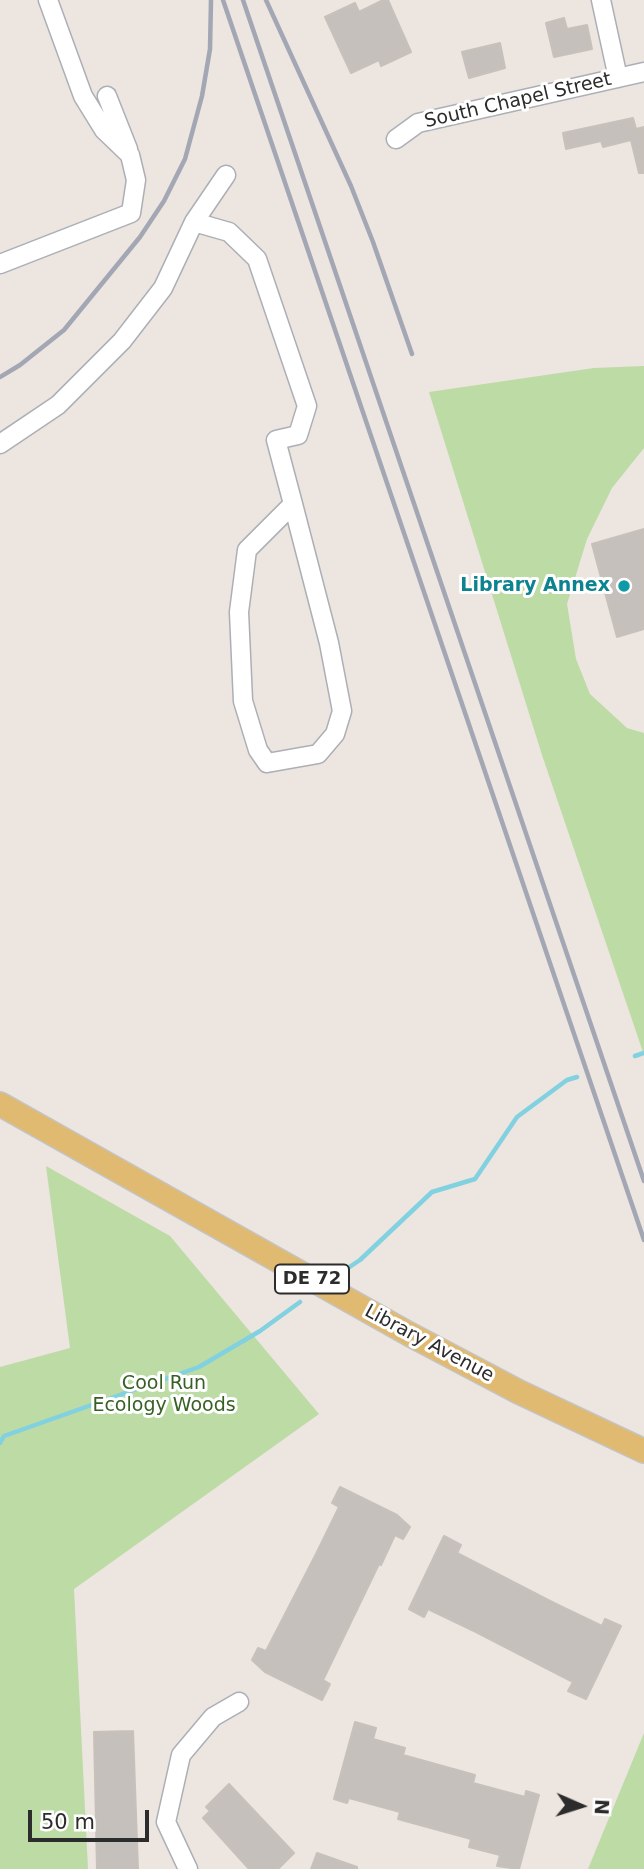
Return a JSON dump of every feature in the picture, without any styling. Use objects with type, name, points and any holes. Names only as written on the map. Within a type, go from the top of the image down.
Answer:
[{"type":"main road","name":"Library Avenue","points":[[0,1104],[409,1334],[519,1392],[637,1448]]},
{"type":"street","points":[[48,0],[83,96],[104,130],[130,155]]},
{"type":"street","points":[[601,0],[618,78]]},
{"type":"street","name":"South Chapel Street","points":[[396,139],[418,123],[644,72]]},
{"type":"street","points":[[0,264],[131,213],[136,180],[130,155],[107,96]]},
{"type":"street","points":[[0,444],[58,405],[122,341],[163,288],[194,222],[226,175]]},
{"type":"street","points":[[194,222],[229,232],[257,259],[307,406],[298,435],[276,440],[293,504],[329,643],[342,711],[335,734],[318,754],[267,763],[258,750],[243,701],[239,612],[247,550],[293,504]]},
{"type":"street","points":[[188,1869],[166,1822],[181,1755],[213,1717],[239,1702]]},
{"type":"green space","points":[[644,366],[644,448],[612,488],[587,539],[567,604],[576,659],[590,694],[627,728],[644,733],[644,1055],[542,755],[429,392],[594,368]]},
{"type":"green space","name":"Cool Run Ecology Woods","points":[[46,1166],[170,1236],[319,1414],[74,1589],[88,1869],[0,1869],[0,1367],[70,1348]]},
{"type":"green space","points":[[644,1733],[644,1869],[588,1869]]},
{"type":"building","points":[[388,0],[411,52],[381,66],[379,60],[351,73],[325,17],[355,3],[359,12]]},
{"type":"building","points":[[564,18],[567,29],[587,25],[592,49],[554,57],[546,23]]},
{"type":"building","points":[[500,43],[505,68],[469,78],[462,52]]},
{"type":"building","points":[[633,118],[636,129],[644,127],[644,173],[639,173],[631,140],[603,147],[601,141],[566,149],[563,133]]},
{"type":"building","name":"Library Annex","points":[[644,529],[644,629],[617,637],[592,544]]},
{"type":"building","points":[[340,1487],[397,1515],[410,1527],[403,1539],[395,1535],[381,1565],[379,1564],[323,1680],[330,1684],[322,1700],[265,1672],[252,1660],[258,1648],[266,1651],[316,1554],[339,1507],[332,1503]]},
{"type":"building","points":[[444,1536],[461,1545],[457,1553],[554,1603],[602,1626],[605,1619],[621,1626],[586,1699],[568,1691],[573,1682],[476,1632],[428,1609],[424,1617],[409,1609]]},
{"type":"building","points":[[355,1722],[376,1728],[373,1739],[405,1748],[403,1755],[475,1775],[473,1783],[525,1797],[526,1791],[539,1795],[519,1869],[497,1866],[500,1855],[469,1847],[471,1839],[398,1819],[400,1812],[349,1798],[347,1803],[334,1799]]},
{"type":"building","points":[[133,1731],[138,1869],[97,1869],[94,1732]]},
{"type":"building","points":[[229,1784],[294,1853],[278,1869],[249,1869],[203,1818],[210,1811],[206,1807]]},
{"type":"building","points":[[317,1853],[357,1867],[357,1869],[311,1869]]},
{"type":"waterway","points":[[635,1056],[644,1053]]},
{"type":"waterway","points":[[345,1270],[360,1260],[432,1192],[475,1179],[517,1117],[567,1080],[577,1077]]},
{"type":"waterway","points":[[0,1443],[4,1436],[199,1367],[260,1331],[300,1302]]},
{"type":"railway","points":[[0,377],[20,365],[64,330],[140,237],[164,201],[185,159],[202,96],[210,49],[211,0]]},
{"type":"railway","points":[[223,0],[644,1240]]},
{"type":"railway","points":[[243,0],[644,1181]]},
{"type":"railway","points":[[266,0],[351,186],[412,354]]},
{"type":"place","name":"Library Annex","points":[[624,586]]}]
